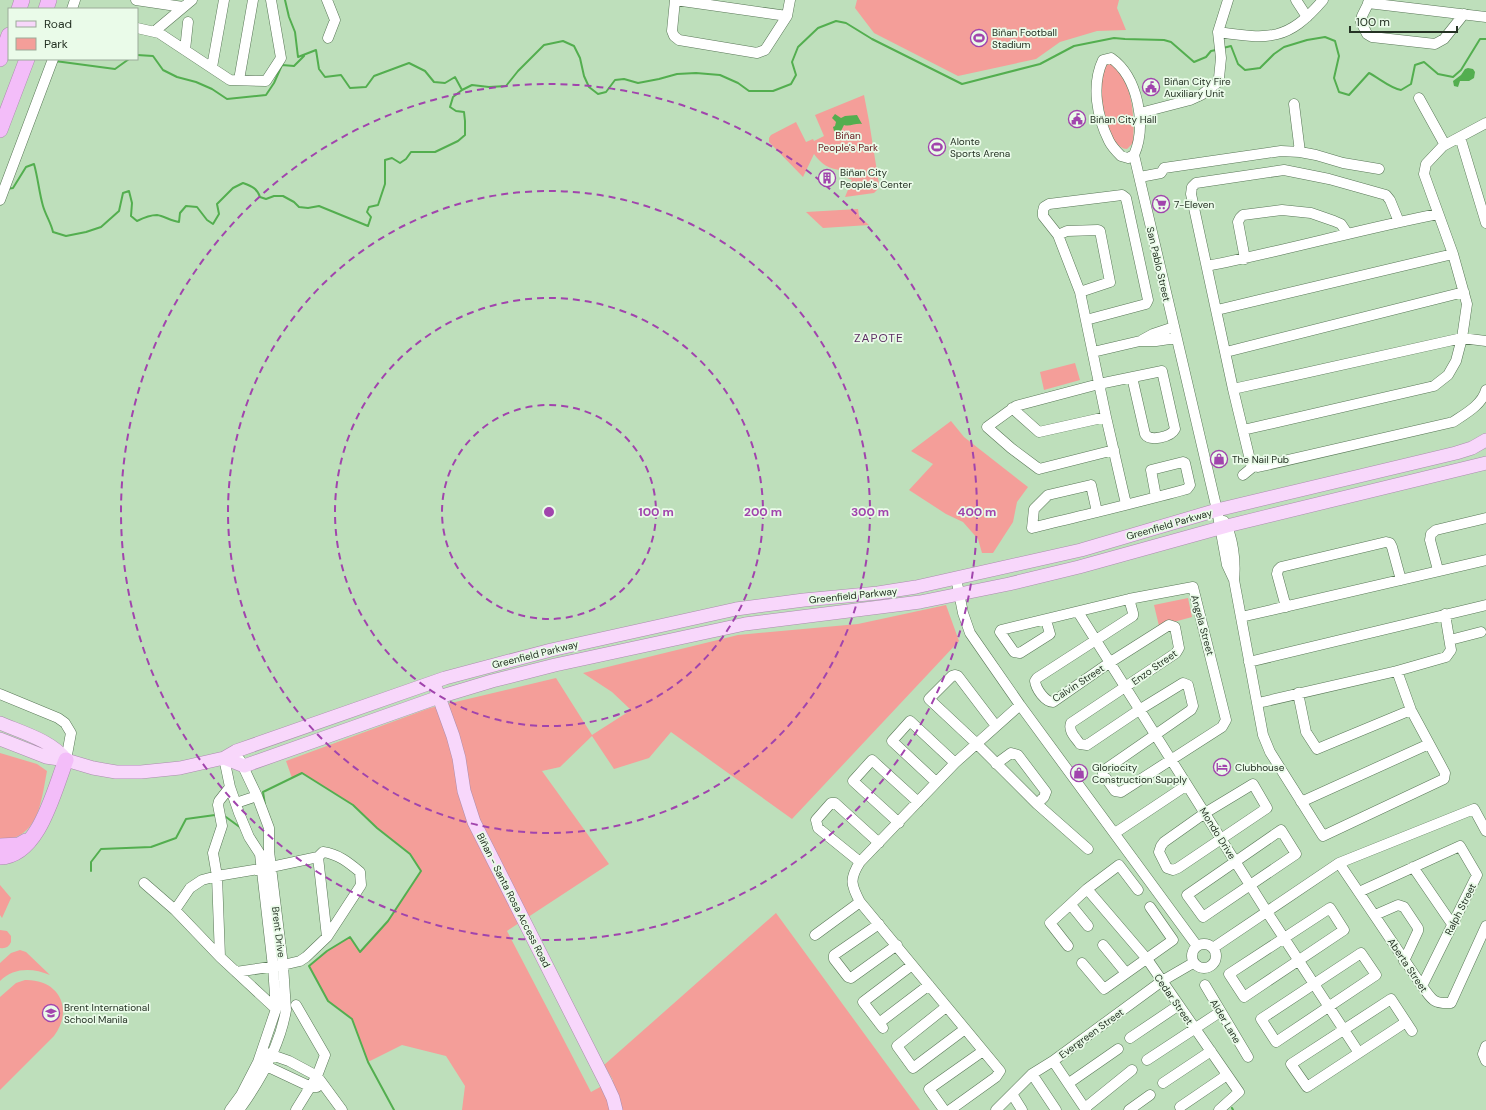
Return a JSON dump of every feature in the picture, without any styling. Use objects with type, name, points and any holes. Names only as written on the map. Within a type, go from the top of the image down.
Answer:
[{"type":"highway","points":[[0,59],[8,38]]},
{"type":"highway","points":[[0,130],[27,60]]},
{"type":"highway","points":[[0,858],[13,855],[21,850],[34,836],[43,820],[66,760]]},
{"type":"highway","points":[[0,846],[19,845],[34,836]]},
{"type":"main road","name":"Greenfield Parkway","points":[[0,738],[46,758],[66,760],[105,771],[128,773],[180,768],[224,758],[236,751],[289,731],[429,683],[551,650],[736,609],[916,587],[1081,550],[1217,510],[1456,453],[1472,448],[1486,440]]},
{"type":"main road","name":"Greenfield Parkway","points":[[244,766],[435,698],[492,680],[745,624],[920,602],[959,594],[1079,567],[1224,527],[1486,463]]},
{"type":"main road","points":[[845,596],[847,612]]},
{"type":"main road","name":"Biñan - Santa Rosa Access Road","points":[[429,683],[459,758],[464,791],[474,822],[513,906],[611,1105]]},
{"type":"main road","name":"Greenfield Parkway","points":[[0,723],[50,745],[61,752],[66,760]]},
{"type":"main road","points":[[289,731],[308,744]]},
{"type":"main road","points":[[224,758],[244,766]]},
{"type":"street","points":[[136,0],[183,7]]},
{"type":"street","points":[[155,31],[192,0]]},
{"type":"street","points":[[212,67],[224,0]]},
{"type":"street","points":[[239,80],[253,0]]},
{"type":"street","points":[[138,28],[155,31],[230,80],[266,81],[281,58],[272,0]]},
{"type":"street","points":[[327,0],[335,20],[328,38]]},
{"type":"street","points":[[787,16],[675,0],[672,31],[674,36],[679,40],[757,53],[765,50],[787,16],[790,0]]},
{"type":"street","points":[[1140,112],[1201,96],[1217,83],[1221,58],[1218,36],[1228,0]]},
{"type":"street","points":[[1296,0],[1307,17]]},
{"type":"street","points":[[1218,36],[1270,36],[1292,28],[1307,17],[1323,0]]},
{"type":"street","points":[[1464,14],[1444,39],[1435,44],[1372,38],[1363,29],[1361,22],[1362,16],[1369,2],[1464,14],[1486,18]]},
{"type":"street","points":[[185,50],[188,22]]},
{"type":"street","points":[[1111,58],[1124,71],[1132,86],[1140,112],[1139,144],[1134,155],[1128,158],[1121,156],[1110,143],[1102,124],[1097,105],[1096,81],[1098,68],[1103,60],[1111,58]]},
{"type":"street","points":[[0,200],[53,60]]},
{"type":"street","points":[[1419,98],[1445,145]]},
{"type":"street","points":[[1294,104],[1300,152]]},
{"type":"street","points":[[1242,430],[1434,386],[1448,375],[1456,361],[1462,338],[1467,304],[1453,254],[1424,174],[1426,164],[1445,145],[1486,123]]},
{"type":"street","points":[[1460,137],[1486,223]]},
{"type":"street","points":[[1140,177],[1161,173],[1164,168],[1280,151],[1300,152],[1343,163],[1379,169]]},
{"type":"street","name":"San Pablo Street","points":[[1134,155],[1217,510],[1224,527],[1227,566],[1234,580],[1263,735],[1270,752],[1323,836],[1444,779],[1445,773],[1429,744]]},
{"type":"street","points":[[1399,222],[1390,200],[1386,195],[1329,179],[1284,170],[1196,183],[1192,187],[1191,194],[1206,266],[1217,310],[1242,430],[1251,464],[1258,467],[1453,422],[1470,411],[1484,395],[1486,390]]},
{"type":"street","points":[[1086,320],[1146,304],[1148,300],[1126,198],[1122,195],[1049,204],[1044,207],[1043,211],[1044,216],[1058,236],[1080,292],[1106,417],[1126,504]]},
{"type":"street","points":[[1245,259],[1238,222],[1243,215],[1282,210],[1311,213],[1341,224],[1347,233]]},
{"type":"street","points":[[1206,266],[1245,259],[1347,233],[1438,214]]},
{"type":"street","points":[[1058,236],[1068,231],[1098,230],[1100,232],[1110,282],[1080,292]]},
{"type":"street","points":[[1217,310],[1453,254]]},
{"type":"street","points":[[1226,352],[1464,292]]},
{"type":"street","points":[[1140,341],[1153,334],[1174,327]]},
{"type":"street","points":[[1093,352],[1140,341],[1156,341],[1176,338]]},
{"type":"street","points":[[1233,389],[1462,338],[1486,341]]},
{"type":"street","points":[[1114,450],[1039,468],[1011,448],[987,427],[1012,408],[1099,384],[1162,371],[1175,429],[1173,433],[1150,438],[1147,437],[1132,378]]},
{"type":"street","points":[[1012,408],[1039,432],[1106,417]]},
{"type":"street","points":[[1243,475],[1254,466]]},
{"type":"street","points":[[1097,512],[1091,485],[1048,495],[1034,509],[1032,528],[1097,512],[1126,504],[1156,497]]},
{"type":"street","points":[[1438,570],[1430,540],[1431,534],[1436,530],[1486,518]]},
{"type":"street","points":[[1286,607],[1277,574],[1281,567],[1371,545],[1386,542],[1390,543],[1401,580]]},
{"type":"street","points":[[1241,617],[1486,560]]},
{"type":"street","points":[[956,578],[963,613],[970,633],[1020,705],[1197,946]]},
{"type":"street","name":"Angela Street","points":[[1046,620],[1050,634],[1020,653],[1014,652],[1000,632],[1001,630],[1129,599],[1193,587],[1226,720],[1222,727],[1172,759]]},
{"type":"street","points":[[1095,640],[1133,616],[1134,613],[1129,599]]},
{"type":"street","points":[[1249,662],[1486,605]]},
{"type":"street","name":"Mondo Drive","points":[[1078,612],[1267,912],[1359,1053]]},
{"type":"street","points":[[1258,703],[1397,671],[1446,657],[1451,650],[1445,614]]},
{"type":"street","name":"Enzo Street","points":[[1109,663],[1169,625],[1175,627],[1179,651],[1125,687]]},
{"type":"street","points":[[1450,640],[1481,632]]},
{"type":"street","name":"Calvin Street","points":[[1095,640],[1037,678],[1035,685],[1046,700],[1053,702],[1109,663]]},
{"type":"street","points":[[1301,802],[1429,744],[1411,710],[1397,671]]},
{"type":"street","points":[[996,726],[958,676],[952,676],[930,699],[1037,804],[1088,849]]},
{"type":"street","points":[[1125,687],[1071,723],[1070,730],[1080,744],[1083,746],[1086,745],[1183,683],[1188,685],[1193,706],[1191,710],[1104,768],[1103,774],[1115,791],[1121,792],[1172,759]]},
{"type":"street","points":[[1298,693],[1306,732],[1317,749],[1411,710]]},
{"type":"street","points":[[0,694],[63,720],[70,733],[66,760]]},
{"type":"street","points":[[950,1110],[996,1077],[1000,1071],[860,902],[852,883],[853,873],[860,862],[899,823],[936,782],[976,743],[1020,705]]},
{"type":"street","points":[[936,782],[892,740],[910,721],[955,763]]},
{"type":"street","name":"Brent Drive","points":[[236,751],[244,766],[269,828],[267,868],[278,966],[286,1010],[285,1017],[262,1064],[250,1095],[239,1110]]},
{"type":"street","points":[[996,764],[1011,753],[1018,755],[1046,792],[1044,797],[1037,804]]},
{"type":"street","name":"Brent Drive","points":[[224,758],[230,787],[249,837],[267,868]]},
{"type":"street","points":[[899,823],[853,781],[872,760],[918,802]]},
{"type":"street","points":[[1253,784],[1267,808],[1178,868],[1173,870],[1168,868],[1159,852],[1160,846],[1204,813],[1253,784]]},
{"type":"street","points":[[1115,833],[1188,785]]},
{"type":"street","points":[[220,957],[217,876],[212,852],[222,826],[218,805],[219,801],[230,787]]},
{"type":"street","points":[[236,802],[256,796]]},
{"type":"street","points":[[860,862],[818,828],[816,820],[832,803],[835,803],[879,843]]},
{"type":"street","points":[[1213,948],[1339,863],[1474,809],[1486,831]]},
{"type":"street","points":[[1281,830],[1296,854],[1250,884],[1204,917],[1187,895],[1235,861],[1281,830]]},
{"type":"street","name":"Ralph Street","points":[[1359,892],[1460,846],[1477,875],[1422,986]]},
{"type":"street","points":[[175,910],[190,888],[202,880],[318,857],[323,852],[332,853],[343,859],[360,872],[361,885],[327,936],[306,957],[300,961],[278,966],[236,972]]},
{"type":"street","points":[[318,857],[327,936]]},
{"type":"street","name":"Aberta Street","points":[[1339,863],[1375,915],[1404,961],[1433,1001],[1440,1004],[1450,1003],[1486,926]]},
{"type":"street","points":[[1068,946],[1050,923],[1087,889],[1119,865],[1138,890]]},
{"type":"street","points":[[1413,867],[1452,924]]},
{"type":"street","points":[[144,883],[175,910],[220,957],[276,1009]]},
{"type":"street","name":"Cedar Street","points":[[1087,889],[1147,959],[1239,1092],[1219,1110]]},
{"type":"street","points":[[815,935],[860,902]]},
{"type":"street","points":[[1071,905],[1088,926]]},
{"type":"street","points":[[1375,915],[1401,905],[1404,907],[1418,928],[1417,935],[1404,961]]},
{"type":"street","points":[[1082,962],[1104,990],[1173,940],[1150,907]]},
{"type":"street","points":[[1330,908],[1344,930],[1299,961],[1244,997],[1229,974],[1330,908]]},
{"type":"street","points":[[879,924],[834,955],[834,959],[848,977],[851,978],[897,945]]},
{"type":"street","points":[[1207,944],[1213,948],[1216,955],[1216,960],[1208,968],[1199,968],[1191,960],[1192,952],[1197,946],[1207,944]]},
{"type":"street","points":[[1102,945],[1126,973]]},
{"type":"street","points":[[1361,953],[1376,975],[1329,1006],[1276,1042],[1261,1019],[1361,953]]},
{"type":"street","name":"Evergreen Street","points":[[996,1110],[1032,1074],[1053,1061],[1162,981],[1193,963]]},
{"type":"street","points":[[912,965],[863,1002],[881,1026],[929,985]]},
{"type":"street","name":"Brent Drive","points":[[267,1054],[276,1009],[278,966]]},
{"type":"street","name":"Alder Lane","points":[[1205,985],[1248,1057]]},
{"type":"street","points":[[1406,1022],[1307,1087],[1291,1064],[1391,999],[1412,1031]]},
{"type":"street","points":[[296,1005],[325,1055],[311,1087],[296,1110]]},
{"type":"street","points":[[1130,1038],[1179,1005]]},
{"type":"street","points":[[946,1007],[897,1046],[913,1068],[965,1029]]},
{"type":"street","points":[[1147,1060],[1220,1012]]},
{"type":"street","points":[[1486,1046],[1483,1054],[1486,1061]]},
{"type":"street","points":[[1069,1083],[1118,1049]]},
{"type":"street","points":[[944,1110],[929,1089],[983,1051]]},
{"type":"street","points":[[1163,1084],[1210,1051]]},
{"type":"street","points":[[267,1054],[289,1061],[316,1076],[342,1110]]},
{"type":"street","points":[[1053,1061],[1086,1109],[1132,1070]]},
{"type":"street","points":[[262,1064],[311,1087],[324,1088]]},
{"type":"street","name":"Brent Drive","points":[[230,1110],[262,1064]]},
{"type":"street","points":[[1032,1074],[1056,1110]]},
{"type":"street","points":[[1180,1107],[1227,1076]]},
{"type":"street","points":[[1012,1094],[1022,1110]]},
{"type":"street","points":[[1128,1110],[1150,1095]]},
{"type":"green space","name":"Biñan Football Stadium","points":[[857,0],[1119,0],[1117,8],[1126,30],[1097,31],[1060,42],[1036,59],[958,76],[874,33],[855,8]]},
{"type":"green space","points":[[1111,64],[1124,80],[1131,100],[1134,122],[1133,143],[1127,149],[1120,147],[1114,140],[1106,120],[1102,98],[1101,78],[1106,65]]},
{"type":"green space","name":"Biñan People's Park","points":[[864,95],[879,184],[878,189],[874,193],[845,197],[852,180],[845,177],[841,170],[819,161],[814,154],[803,177],[769,142],[771,135],[796,122],[806,142],[813,139],[814,141],[824,136],[815,115]]},
{"type":"green space","points":[[858,209],[859,216],[869,225],[823,228],[806,212]]},
{"type":"green space","points":[[1075,363],[1080,380],[1044,390],[1040,372]]},
{"type":"green space","points":[[951,421],[964,437],[1028,487],[1017,502],[1013,522],[993,553],[982,553],[978,539],[963,522],[946,514],[909,490],[933,464],[911,451]]},
{"type":"green space","points":[[1188,598],[1192,617],[1159,626],[1154,605]]},
{"type":"green space","points":[[946,605],[959,641],[792,819],[671,732],[649,758],[614,769],[592,736],[560,767],[542,771],[609,864],[507,931],[591,1092],[613,1080],[604,1065],[776,913],[920,1110],[462,1110],[465,1086],[446,1056],[402,1045],[368,1062],[352,1019],[328,1001],[309,966],[327,951],[350,937],[360,952],[388,921],[421,871],[410,854],[377,828],[353,805],[302,773],[292,778],[286,761],[430,708],[556,678],[592,735],[631,710],[612,692],[583,673],[738,635],[858,624]]},
{"type":"green space","points":[[0,753],[37,764],[47,771],[40,806],[30,826],[23,833],[13,838],[0,841]]},
{"type":"green space","points":[[0,885],[11,898],[2,918],[0,915]]},
{"type":"green space","points":[[0,930],[7,931],[11,936],[10,944],[5,948],[0,948]]},
{"type":"green space","points":[[20,950],[26,952],[50,975],[37,971],[24,970],[11,973],[0,981],[0,963],[11,953]]},
{"type":"green space","points":[[25,980],[37,981],[54,990],[60,998],[63,1006],[63,1016],[60,1026],[54,1036],[0,1090],[0,997],[16,983]]},
{"type":"shaded area","points":[[1465,69],[1473,69],[1475,72],[1474,78],[1469,81],[1460,81],[1458,87],[1454,86],[1453,81],[1461,75]]},
{"type":"shaded area","points":[[835,114],[841,118],[845,116],[857,115],[862,124],[848,126],[844,125],[840,133],[834,131],[833,127],[835,126],[836,122],[832,118]]},
{"type":"waterway","points":[[285,0],[289,17],[295,32],[298,57],[316,50],[319,69],[325,77],[341,75],[350,88],[366,87],[374,76],[409,63],[425,71],[434,82],[445,83],[455,77],[462,90]]},
{"type":"waterway","points":[[7,189],[13,188],[26,167],[34,164],[43,206],[53,232],[66,236],[101,227],[119,211],[123,193],[129,191],[132,203],[131,216],[137,221],[149,216],[157,215],[179,222],[180,213],[186,206],[197,207],[207,220],[213,224],[219,214],[217,204],[233,188],[243,183],[255,189],[260,197],[266,199],[274,196],[283,196],[294,202],[299,207],[308,208],[319,206],[368,226],[371,217],[367,212],[369,207],[378,205],[385,184],[385,160],[392,158],[400,163],[406,159],[411,152],[435,152],[458,141],[465,135],[464,112],[456,111],[450,107],[453,97],[472,85],[489,87],[506,86],[518,71],[544,45],[563,41],[574,46],[580,58],[584,76],[589,87],[598,94],[606,92],[615,80],[624,79],[638,83],[677,74],[696,73],[720,75],[738,83],[749,91],[773,91],[791,84],[796,75],[792,62],[798,47],[818,28],[836,21],[846,23],[872,39],[962,84],[1040,64],[1074,46],[1114,38],[1164,40],[1171,42],[1194,62],[1206,57],[1211,51],[1216,50]]},
{"type":"waterway","points":[[1223,48],[1231,46],[1238,64],[1245,70],[1260,68],[1274,54],[1284,47],[1307,40],[1325,37],[1335,41],[1339,56],[1334,78],[1339,92],[1349,95],[1369,73],[1389,85],[1401,90],[1411,84],[1415,65],[1424,62],[1438,74],[1453,77],[1461,70],[1480,39],[1486,39]]},
{"type":"waterway","points":[[138,55],[153,56],[163,70],[177,77],[196,82],[212,89],[227,99],[266,95],[274,83],[282,65],[294,66],[304,56]]},
{"type":"waterway","points":[[55,61],[115,69],[128,60]]},
{"type":"waterway","points":[[265,805],[263,792],[302,773],[353,805],[377,828],[410,854],[421,871],[388,921],[360,952],[350,937],[327,951],[309,966],[328,1001],[352,1019],[368,1062],[394,1110]]},
{"type":"waterway","points":[[91,871],[91,862],[101,849],[151,847],[176,838],[186,819],[215,815]]},
{"type":"waterway","points":[[226,817],[241,828]]},
{"type":"place","name":"Biñan Football Stadium","points":[[979,38]]},
{"type":"place","name":"Biñan City Fire Auxiliary Unit","points":[[1151,87]]},
{"type":"place","name":"Biñan City Hall","points":[[1077,119]]},
{"type":"place","name":"Alonte Sports Arena","points":[[937,147]]},
{"type":"place","name":"Biñan City People's Center","points":[[827,178]]},
{"type":"place","name":"7-Eleven","points":[[1161,204]]},
{"type":"place","name":"The Nail Pub","points":[[1219,459]]},
{"type":"place","name":"Clubhouse","points":[[1222,767]]},
{"type":"place","name":"Gloriocity Construction Supply","points":[[1079,773]]},
{"type":"place","name":"Brent International School Manila","points":[[51,1013]]},
{"type":"district","name":"ZAPOTE","points":[[879,338]]}]
